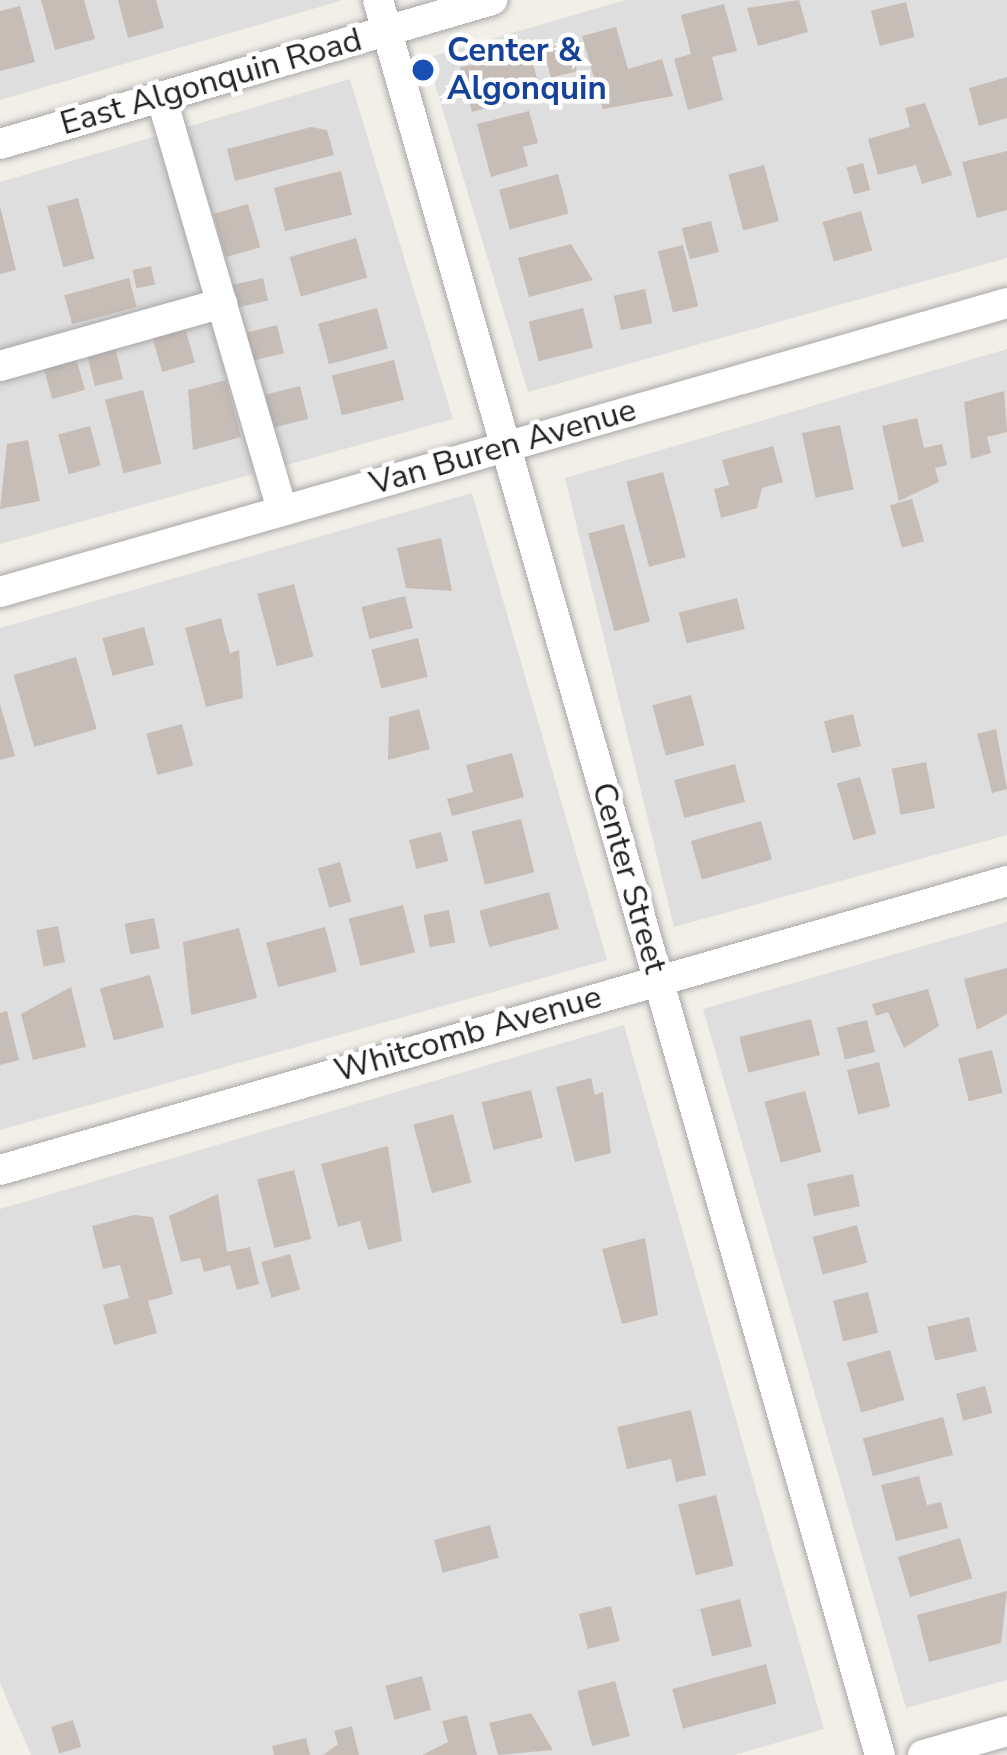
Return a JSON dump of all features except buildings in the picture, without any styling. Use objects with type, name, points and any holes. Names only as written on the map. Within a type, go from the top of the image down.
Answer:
[{"type":"street","name":"Center Street","points":[[378,0],[880,1755]]},
{"type":"street","name":"East Algonquin Road","points":[[0,144],[492,0]]},
{"type":"street","points":[[161,96],[282,511]]},
{"type":"street","points":[[0,366],[222,303]]},
{"type":"street","name":"Van Buren Avenue","points":[[0,592],[1007,303]]},
{"type":"street","name":"Whitcomb Avenue","points":[[0,1169],[1007,881]]},
{"type":"street","points":[[923,1755],[1007,1731]]},
{"type":"shaded area","points":[[0,0],[339,0],[340,1],[0,100]]},
{"type":"shaded area","points":[[625,0],[1007,0],[1007,258],[528,392],[427,58]]},
{"type":"shaded area","points":[[350,79],[453,419],[0,544],[0,182]]},
{"type":"shaded area","points":[[1007,349],[1007,835],[674,927],[565,478]]},
{"type":"shaded area","points":[[472,493],[607,960],[0,1130],[0,628]]},
{"type":"shaded area","points":[[1007,922],[1007,1680],[906,1708],[703,1009]]},
{"type":"shaded area","points":[[624,1025],[824,1729],[735,1755],[31,1755],[0,1683],[0,1209]]},
{"type":"place","name":"Center & Algonquin","points":[[423,70]]}]
